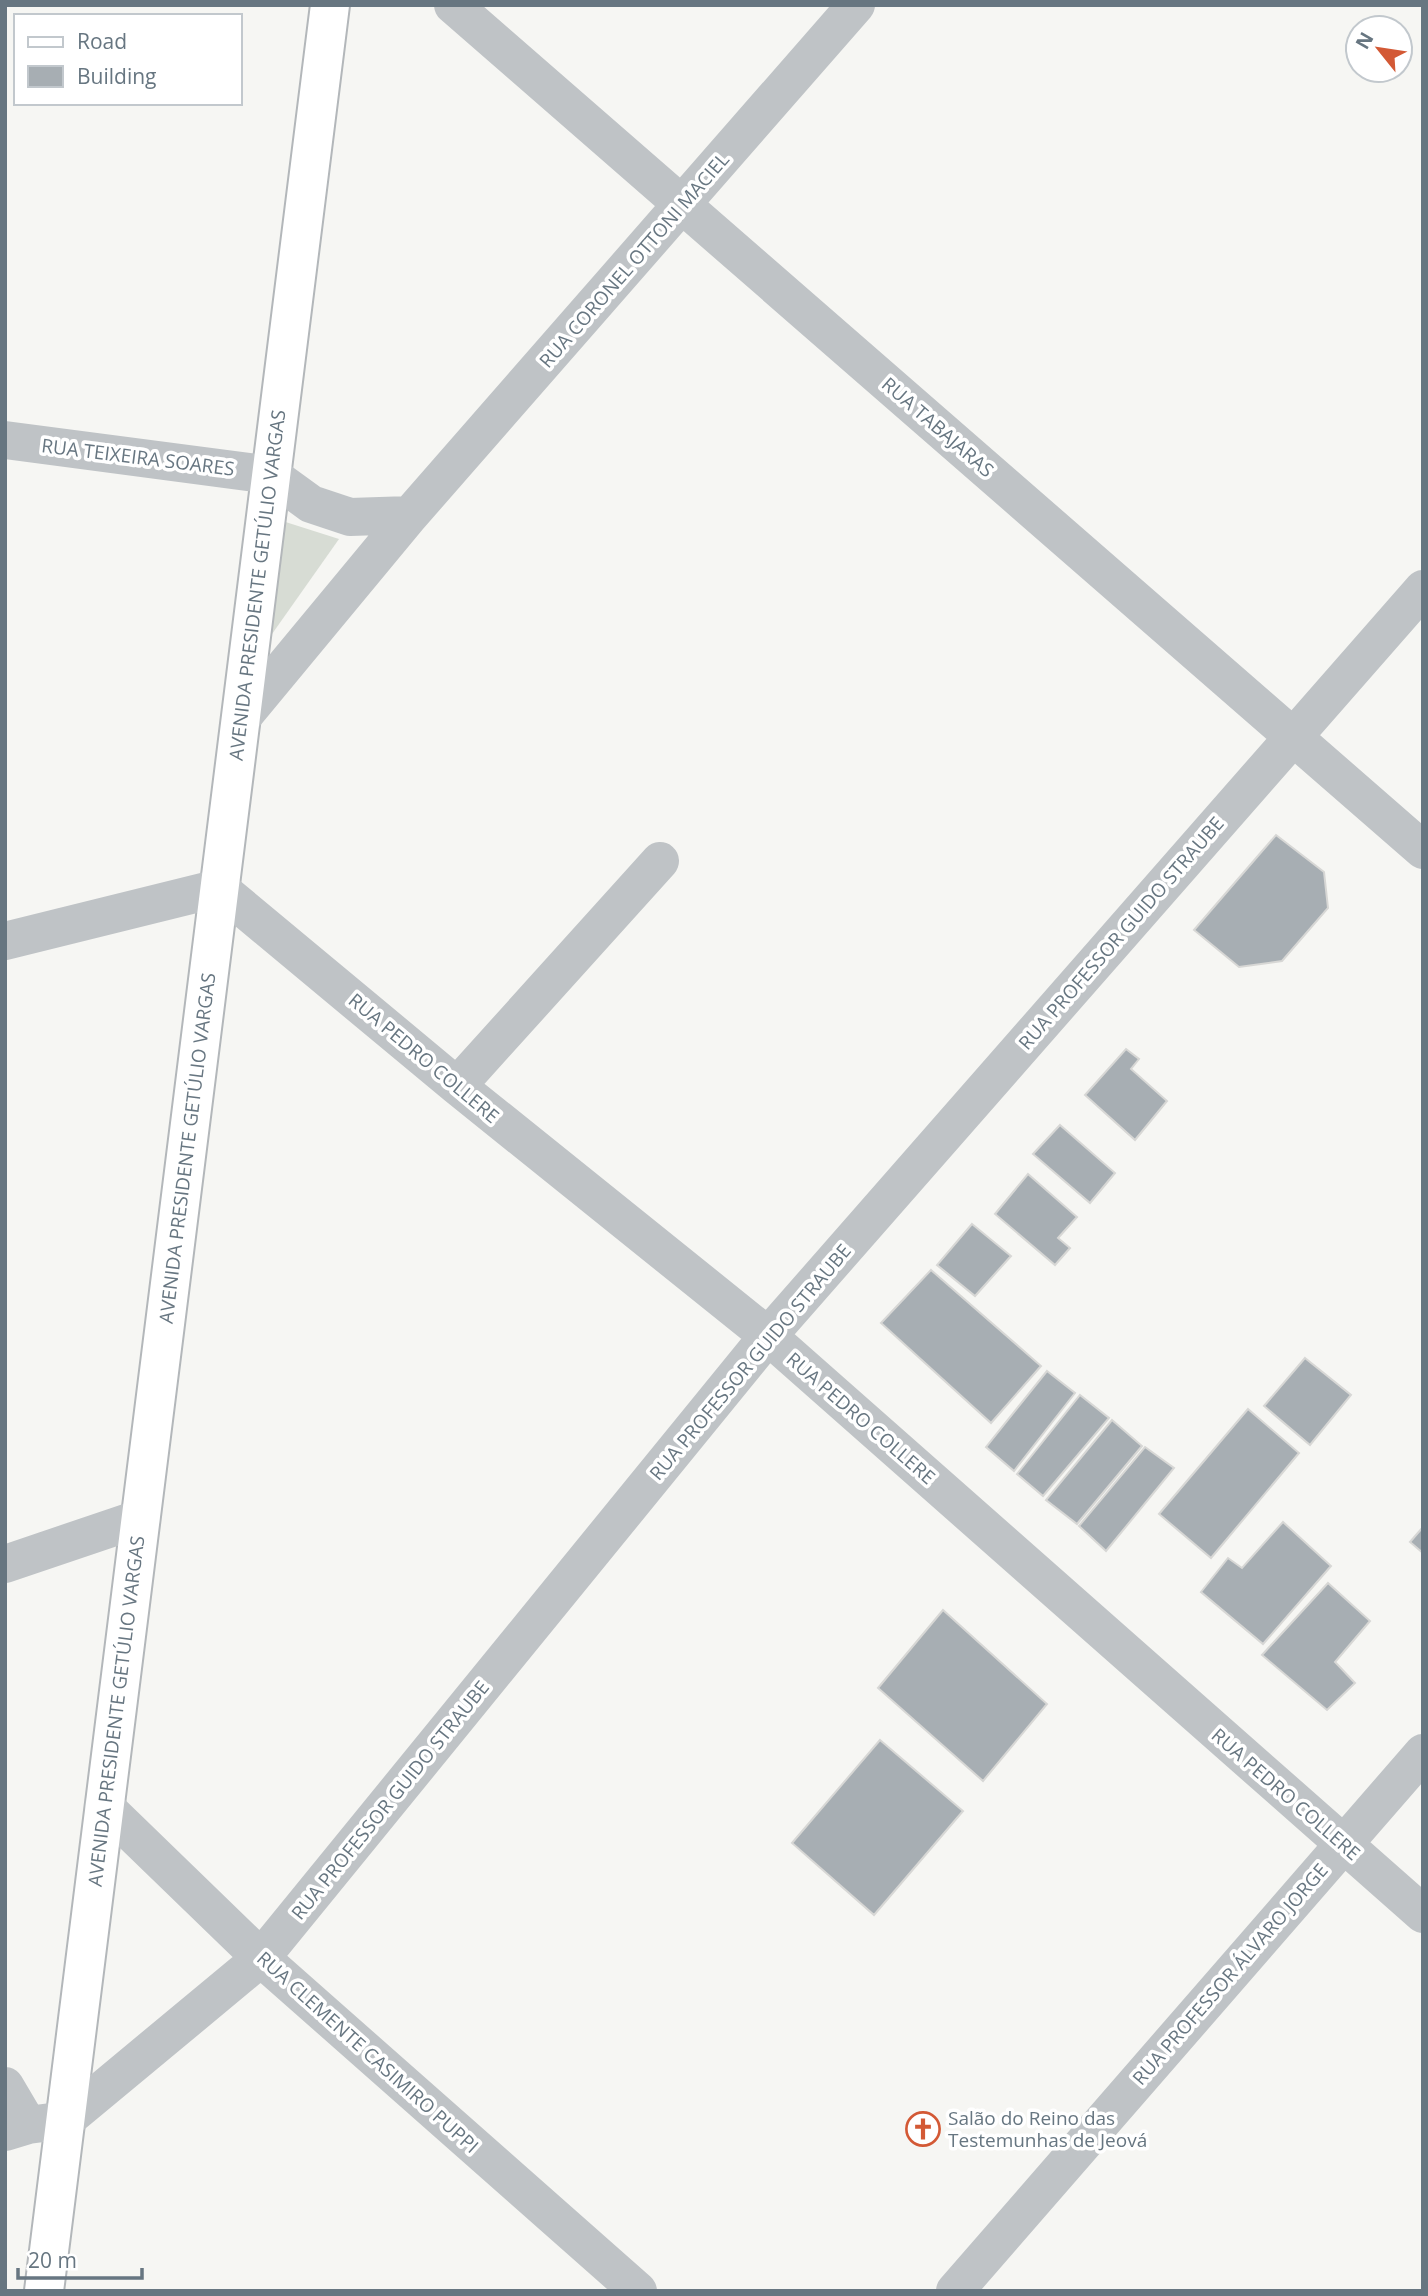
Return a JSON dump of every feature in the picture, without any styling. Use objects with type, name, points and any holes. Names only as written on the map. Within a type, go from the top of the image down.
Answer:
[{"type":"main road","name":"AVENIDA PRESIDENTE GETÚLIO VARGAS","points":[[44,2291],[330,5]]},
{"type":"street","name":"RUA TABAJARAS","points":[[453,5],[1423,850]]},
{"type":"street","name":"RUA CORONEL OTTONI MACIEL","points":[[241,719],[410,515],[856,5]]},
{"type":"street","name":"RUA TEIXEIRA SOARES","points":[[5,440],[271,475]]},
{"type":"street","points":[[271,475],[311,504],[350,517],[410,515]]},
{"type":"street","name":"RUA PROFESSOR GUIDO STRAUBE","points":[[66,2120],[261,1958],[768,1336],[1423,589]]},
{"type":"street","points":[[457,1086],[660,861]]},
{"type":"street","points":[[5,940],[219,888]]},
{"type":"street","name":"RUA PEDRO COLLERE","points":[[219,888],[457,1086],[768,1336],[1423,1914]]},
{"type":"street","points":[[5,1564],[141,1518]]},
{"type":"street","name":"RUA PROFESSOR ÁLVARO JORGE","points":[[955,2291],[1423,1753]]},
{"type":"street","name":"RUA CLEMENTE CASIMIRO PUPPI","points":[[104,1806],[261,1958],[638,2291]]},
{"type":"street","points":[[5,2086],[17,2129],[66,2120]]},
{"type":"shaded area","points":[[273,518],[339,539],[272,634]]},
{"type":"building","points":[[1276,835],[1324,872],[1328,908],[1282,961],[1239,967],[1194,930]]},
{"type":"building","points":[[1126,1049],[1139,1059],[1131,1069],[1167,1101],[1135,1140],[1085,1095]]},
{"type":"building","points":[[1060,1125],[1115,1173],[1090,1203],[1033,1154]]},
{"type":"building","points":[[1028,1174],[1077,1217],[1058,1238],[1070,1248],[1055,1265],[995,1214]]},
{"type":"building","points":[[972,1224],[1011,1256],[975,1296],[937,1265]]},
{"type":"building","points":[[931,1270],[1041,1366],[991,1423],[881,1323]]},
{"type":"building","points":[[1305,1358],[1351,1395],[1310,1445],[1264,1406]]},
{"type":"building","points":[[1047,1371],[1075,1393],[1014,1471],[986,1447]]},
{"type":"building","points":[[1080,1395],[1109,1418],[1043,1496],[1017,1474]]},
{"type":"building","points":[[1248,1409],[1299,1453],[1211,1558],[1159,1514]]},
{"type":"building","points":[[1112,1420],[1142,1446],[1077,1524],[1046,1500]]},
{"type":"building","points":[[1145,1447],[1174,1468],[1106,1551],[1079,1526]]},
{"type":"building","points":[[1283,1522],[1331,1566],[1263,1644],[1201,1592],[1228,1558],[1242,1568]]},
{"type":"building","points":[[1423,1527],[1423,1553],[1410,1542]]},
{"type":"building","points":[[1328,1583],[1370,1621],[1335,1662],[1355,1683],[1327,1710],[1262,1655]]},
{"type":"building","points":[[943,1610],[1047,1704],[983,1781],[878,1688]]},
{"type":"building","points":[[880,1740],[963,1811],[874,1915],[792,1843]]},
{"type":"place","name":"Salão do Reino das Testemunhas de Jeová","points":[[923,2129]]}]
